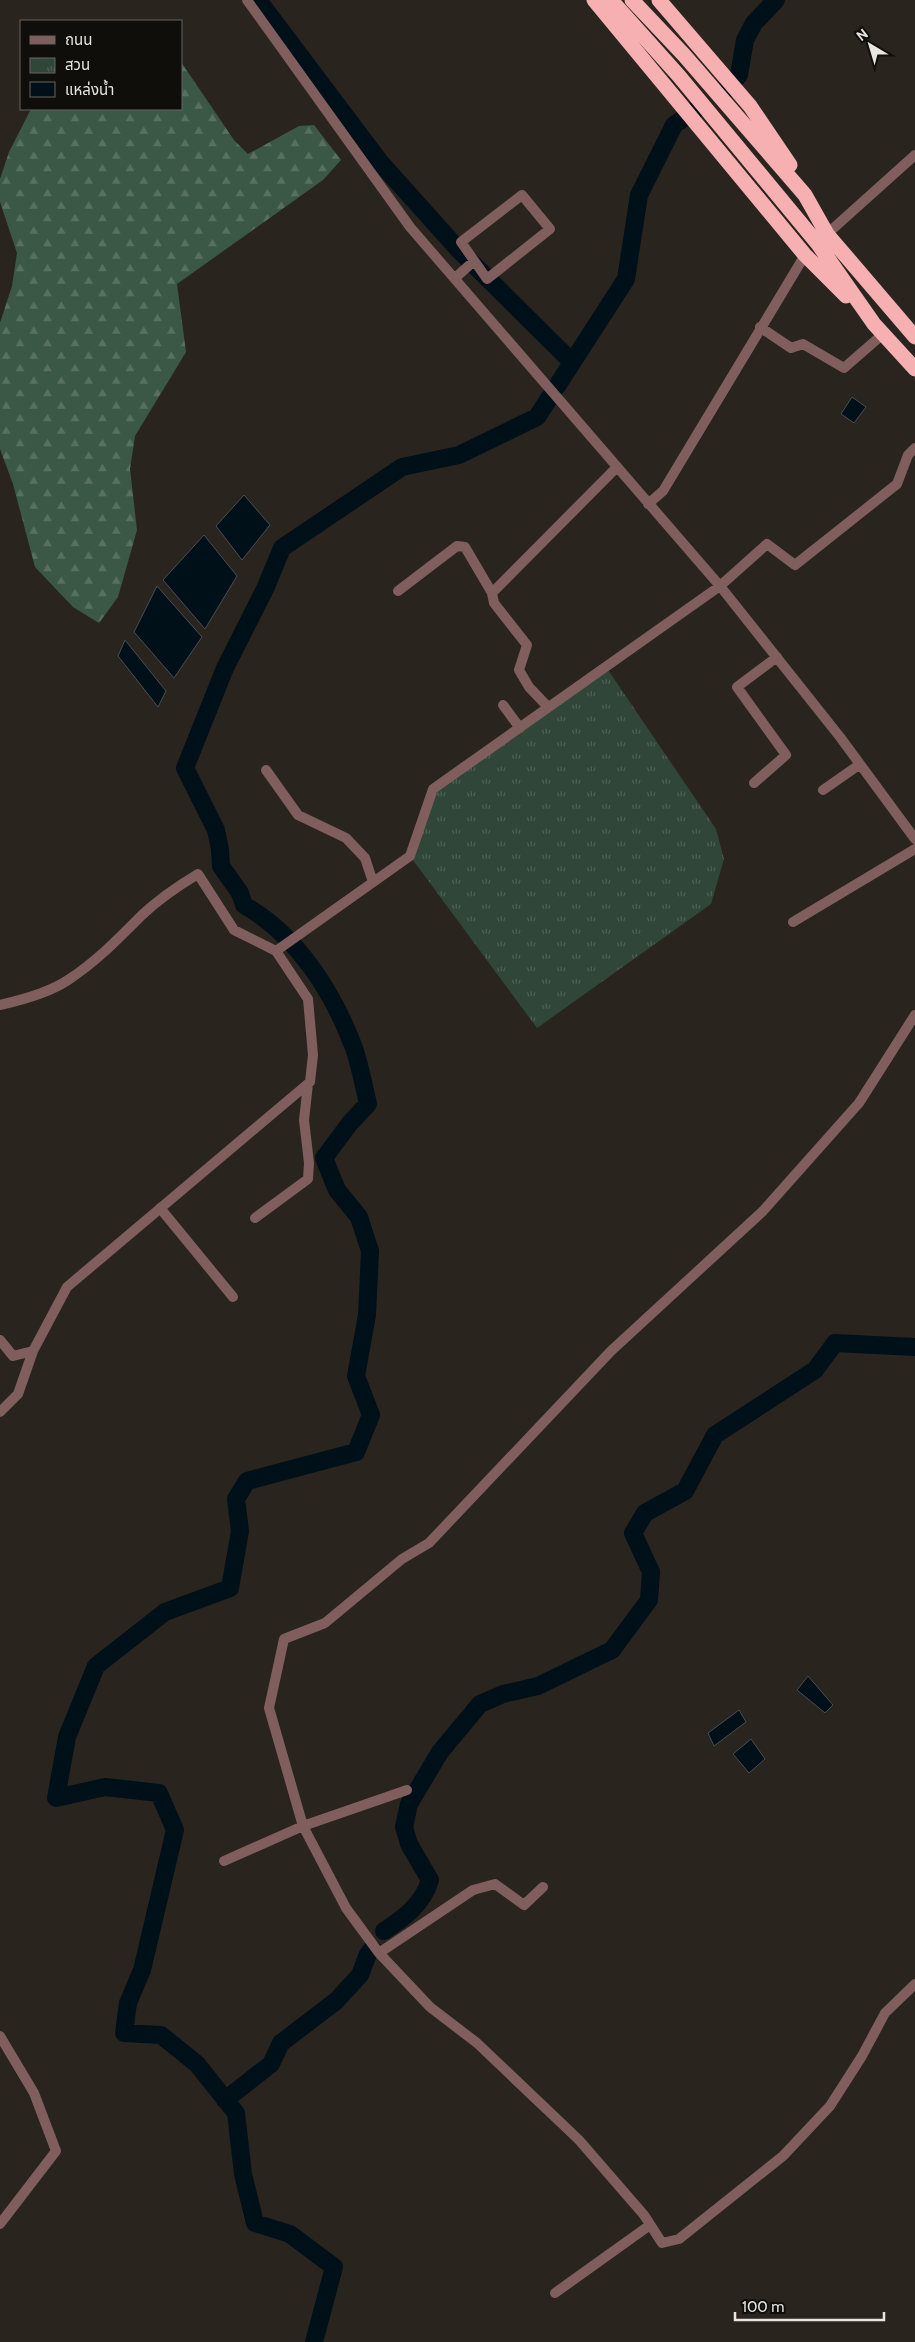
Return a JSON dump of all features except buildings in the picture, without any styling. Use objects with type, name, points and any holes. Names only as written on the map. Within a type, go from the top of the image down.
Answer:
[{"type":"highway","points":[[594,0],[804,255],[879,329]]},
{"type":"highway","points":[[599,0],[915,369]]},
{"type":"highway","points":[[611,0],[679,76],[818,244],[879,329]]},
{"type":"highway","points":[[632,0],[684,55],[802,192]]},
{"type":"highway","points":[[642,0],[745,113],[802,192],[827,234],[915,337]]},
{"type":"highway","points":[[659,0],[750,106],[799,179],[802,192]]},
{"type":"street","points":[[247,0],[410,227],[720,586],[840,737],[915,839]]},
{"type":"street","points":[[827,234],[915,155]]},
{"type":"street","points":[[522,195],[550,229],[487,279],[470,264],[461,242],[522,195]]},
{"type":"street","points":[[648,504],[663,491],[804,255]]},
{"type":"street","points":[[455,278],[470,264]]},
{"type":"street","points":[[760,327],[791,348],[803,344],[844,368],[879,329]]},
{"type":"street","points":[[276,951],[410,856],[433,789],[720,586],[767,544],[795,565],[897,484],[908,455],[915,448]]},
{"type":"street","points":[[492,593],[617,467]]},
{"type":"street","points":[[398,591],[457,546],[465,547],[492,593],[494,603],[527,645],[519,670],[530,687],[548,707]]},
{"type":"street","points":[[754,783],[786,755],[737,687],[777,657]]},
{"type":"street","points":[[503,706],[520,728]]},
{"type":"street","points":[[823,790],[859,765]]},
{"type":"street","points":[[266,770],[298,815],[346,838],[364,858],[373,882]]},
{"type":"street","points":[[793,922],[915,849]]},
{"type":"street","points":[[0,1005],[20,1000],[66,982],[121,939],[143,914],[170,892],[198,874],[234,930],[276,951],[308,999],[313,1055],[304,1120],[309,1163],[308,1179],[255,1218]]},
{"type":"street","points":[[915,1015],[859,1102],[763,1211],[611,1351],[429,1543],[402,1559],[325,1623],[284,1639],[270,1708],[303,1826],[346,1908],[379,1953],[430,2007],[477,2043],[580,2140],[650,2225],[662,2243],[679,2239],[783,2156],[830,2106],[862,2056],[885,2013],[915,1984]]},
{"type":"street","points":[[0,1412],[18,1394],[33,1351],[67,1286],[308,1084]]},
{"type":"street","points":[[160,1208],[233,1297]]},
{"type":"street","points":[[0,1340],[13,1356],[33,1351]]},
{"type":"street","points":[[224,1861],[303,1826],[407,1790]]},
{"type":"street","points":[[379,1953],[473,1890],[495,1884],[524,1905],[542,1887]]},
{"type":"street","points":[[0,2036],[34,2093],[56,2151],[0,2224]]},
{"type":"street","points":[[555,2293],[650,2225]]},
{"type":"green space","points":[[182,63],[234,140],[248,154],[299,126],[314,125],[341,160],[323,180],[177,284],[186,352],[135,436],[130,469],[137,530],[118,597],[99,623],[73,607],[35,567],[13,484],[0,449],[0,323],[12,286],[17,253],[0,202],[0,179],[9,152],[30,110],[182,110]]},
{"type":"green space","points":[[606,667],[716,829],[724,859],[711,904],[537,1028],[410,856],[433,789]]},
{"type":"water","points":[[852,397],[866,407],[854,423],[841,414]]},
{"type":"water","points":[[244,495],[270,525],[242,560],[216,526]]},
{"type":"water","points":[[204,535],[237,576],[205,629],[163,580]]},
{"type":"water","points":[[157,586],[202,637],[174,678],[134,632]]},
{"type":"water","points":[[125,640],[166,691],[158,707],[118,656]]},
{"type":"water","points":[[808,1676],[833,1705],[825,1713],[797,1690]]},
{"type":"water","points":[[739,1710],[746,1722],[714,1746],[708,1733]]},
{"type":"water","points":[[751,1739],[765,1759],[749,1773],[733,1754]]},
{"type":"waterway","points":[[258,0],[380,162],[458,249],[572,362]]},
{"type":"waterway","points":[[724,91],[739,75],[745,40],[754,23],[776,0]]},
{"type":"waterway","points":[[557,386],[626,279],[639,195],[674,125],[698,108]]},
{"type":"waterway","points":[[314,2342],[334,2267],[290,2234],[255,2223],[243,2174],[236,2113],[197,2064],[161,2035],[124,2033],[128,2003],[142,1970],[175,1830],[159,1793],[105,1787],[56,1798],[67,1737],[96,1666],[165,1612],[230,1588],[240,1531],[236,1499],[247,1481],[356,1452],[371,1415],[356,1376],[367,1315],[370,1251],[359,1217],[337,1190],[324,1158],[350,1123],[368,1104],[354,1048],[335,1006],[311,967],[281,932],[263,917],[244,905],[240,893],[221,866],[216,830],[185,768],[225,668],[265,589],[282,548],[402,467],[459,455],[537,417],[550,397]]},
{"type":"waterway","points":[[384,1931],[412,1910],[423,1896],[430,1880],[409,1844],[404,1827],[409,1804],[440,1752],[480,1704],[503,1694],[538,1686],[612,1650],[649,1600],[651,1572],[633,1533],[645,1513],[685,1491],[715,1435],[815,1370],[835,1343],[915,1347]]},
{"type":"waterway","points":[[225,2100],[271,2064],[281,2043],[336,2001],[360,1975],[368,1954],[372,1949]]}]
